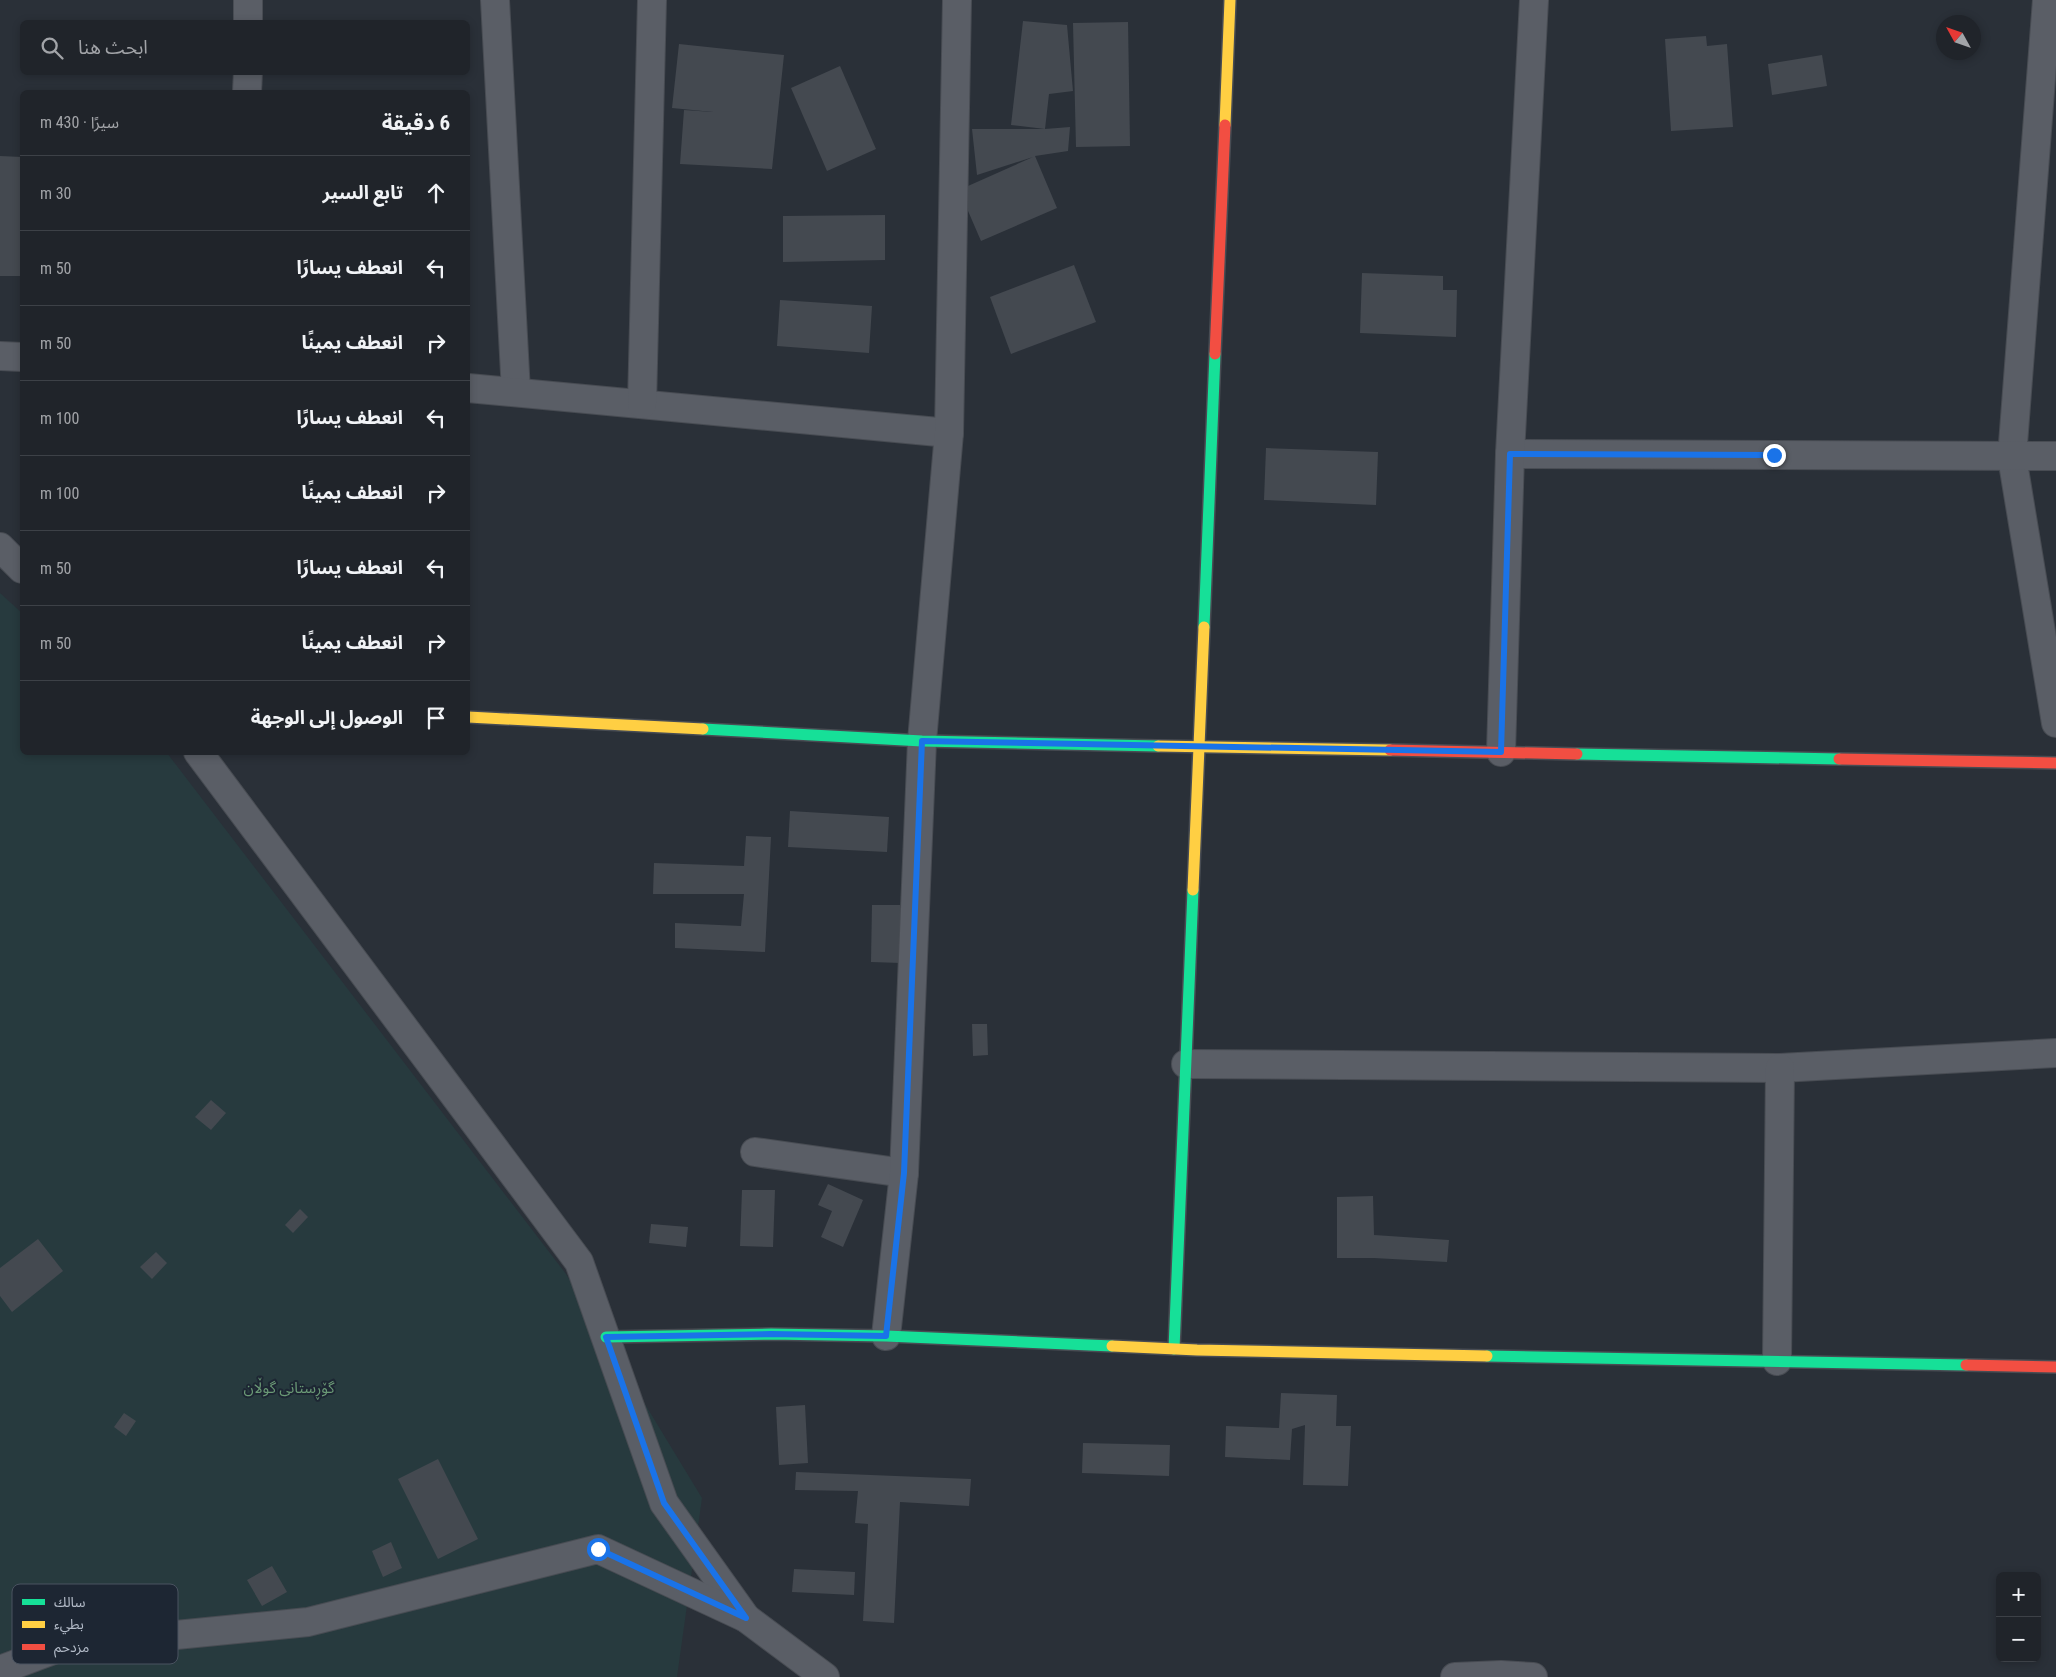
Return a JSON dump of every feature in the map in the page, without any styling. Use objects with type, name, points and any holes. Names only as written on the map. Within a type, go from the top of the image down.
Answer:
[{"type":"street","points":[[248,0],[248,20]]},
{"type":"street","points":[[495,0],[516,392]]},
{"type":"street","points":[[642,404],[652,0]]},
{"type":"street","points":[[886,1336],[904,1173],[922,741],[949,433],[957,0]]},
{"type":"street","points":[[1174,1349],[1230,0]]},
{"type":"street","points":[[1501,752],[1510,454],[1534,0]]},
{"type":"street","points":[[2047,0],[2012,457],[2056,723]]},
{"type":"street","points":[[248,75],[248,90]]},
{"type":"street","points":[[0,356],[20,357]]},
{"type":"street","points":[[470,388],[949,433]]},
{"type":"street","points":[[1510,454],[2056,456]]},
{"type":"street","points":[[0,547],[20,567]]},
{"type":"street","points":[[470,717],[922,741],[2056,764]]},
{"type":"street","points":[[200,755],[579,1262],[664,1503],[746,1618]]},
{"type":"street","points":[[1186,1064],[1780,1068],[2056,1053]]},
{"type":"street","points":[[1777,1361],[1780,1068]]},
{"type":"street","points":[[755,1152],[904,1173]]},
{"type":"street","points":[[606,1337],[771,1334],[886,1336],[1174,1349],[2056,1367]]},
{"type":"street","points":[[178,1635],[308,1622],[598,1549],[746,1618],[825,1677]]},
{"type":"street","points":[[0,1670],[16,1664]]},
{"type":"street","points":[[1455,1677],[1501,1674],[1533,1677]]},
{"type":"green space","name":"گۆڕستانی گوڵان","points":[[0,593],[20,611],[20,755],[169,755],[566,1274],[702,1498],[677,1677],[0,1677]]},
{"type":"building","points":[[1023,21],[1067,25],[1073,91],[1049,94],[1045,129],[1011,125]]},
{"type":"building","points":[[1128,22],[1130,146],[1076,147],[1073,23]]},
{"type":"building","points":[[1706,36],[1707,46],[1727,44],[1733,127],[1671,131],[1665,39]]},
{"type":"building","points":[[679,44],[784,55],[772,169],[680,164],[684,110],[713,112],[672,108]]},
{"type":"building","points":[[1822,55],[1827,86],[1772,95],[1768,64]]},
{"type":"building","points":[[840,66],[876,149],[827,171],[791,88]]},
{"type":"building","points":[[1070,127],[1068,151],[1035,156],[1057,208],[981,241],[959,190],[1033,157],[977,175],[972,129]]},
{"type":"building","points":[[0,156],[20,157],[20,276],[0,276]]},
{"type":"building","points":[[885,215],[885,260],[783,262],[783,216]]},
{"type":"building","points":[[1074,265],[1096,322],[1011,354],[990,297]]},
{"type":"building","points":[[1362,273],[1443,276],[1443,290],[1457,290],[1456,337],[1360,333]]},
{"type":"building","points":[[780,300],[872,306],[869,353],[777,346]]},
{"type":"building","points":[[1266,448],[1378,452],[1376,505],[1264,500]]},
{"type":"building","points":[[790,811],[889,817],[887,852],[788,847]]},
{"type":"building","points":[[746,836],[771,837],[765,952],[675,948],[675,923],[741,926],[744,894],[653,894],[654,863],[744,866]]},
{"type":"building","points":[[872,905],[900,905],[901,963],[871,962]]},
{"type":"building","points":[[972,1024],[987,1024],[988,1055],[973,1056]]},
{"type":"building","points":[[211,1100],[226,1113],[211,1130],[195,1117]]},
{"type":"building","points":[[828,1184],[863,1200],[843,1247],[821,1237],[832,1211],[818,1205]]},
{"type":"building","points":[[742,1190],[775,1190],[773,1247],[740,1246]]},
{"type":"building","points":[[1373,1196],[1374,1235],[1449,1240],[1447,1262],[1337,1258],[1337,1197]]},
{"type":"building","points":[[300,1209],[308,1217],[293,1233],[285,1225]]},
{"type":"building","points":[[651,1224],[688,1227],[686,1247],[649,1243]]},
{"type":"building","points":[[38,1239],[63,1271],[12,1312],[0,1296],[0,1268]]},
{"type":"building","points":[[156,1252],[167,1263],[152,1279],[140,1267]]},
{"type":"building","points":[[1281,1393],[1337,1395],[1336,1426],[1351,1426],[1348,1486],[1303,1485],[1305,1425],[1292,1429],[1290,1460],[1225,1457],[1226,1426],[1279,1428]]},
{"type":"building","points":[[805,1405],[808,1463],[779,1465],[776,1407]]},
{"type":"building","points":[[124,1413],[136,1421],[126,1436],[114,1427]]},
{"type":"building","points":[[1083,1443],[1170,1445],[1169,1476],[1082,1473]]},
{"type":"building","points":[[438,1459],[478,1539],[438,1559],[398,1479]]},
{"type":"building","points":[[796,1472],[971,1479],[969,1506],[900,1502],[894,1623],[863,1621],[868,1524],[855,1523],[858,1491],[795,1490]]},
{"type":"building","points":[[391,1542],[402,1568],[383,1577],[372,1551]]},
{"type":"building","points":[[272,1566],[287,1592],[262,1606],[247,1580]]},
{"type":"building","points":[[794,1569],[855,1572],[854,1595],[792,1592]]},
{"type":"traffic: fast","points":[[1204,627],[1215,354]]},
{"type":"traffic: fast","points":[[703,729],[922,741],[1158,746]]},
{"type":"traffic: fast","points":[[1577,754],[1839,759]]},
{"type":"traffic: fast","points":[[1174,1349],[1193,890]]},
{"type":"traffic: fast","points":[[606,1337],[771,1334],[886,1336],[1112,1346]]},
{"type":"traffic: fast","points":[[1487,1356],[1966,1365]]},
{"type":"traffic: slow","points":[[1225,125],[1230,0]]},
{"type":"traffic: slow","points":[[1193,890],[1204,627]]},
{"type":"traffic: slow","points":[[470,717],[703,729]]},
{"type":"traffic: slow","points":[[1158,746],[1390,750]]},
{"type":"traffic: slow","points":[[1112,1346],[1197,1350],[1487,1356]]},
{"type":"traffic: jam","points":[[1215,354],[1225,125]]},
{"type":"traffic: jam","points":[[1390,750],[1577,754]]},
{"type":"traffic: jam","points":[[1839,759],[2056,763]]},
{"type":"traffic: jam","points":[[1966,1365],[2056,1367]]},
{"type":"route","points":[[598,1549],[746,1618],[664,1503],[606,1337],[771,1334],[886,1336],[904,1173],[922,741],[1501,752],[1510,454],[1774,455]]}]
